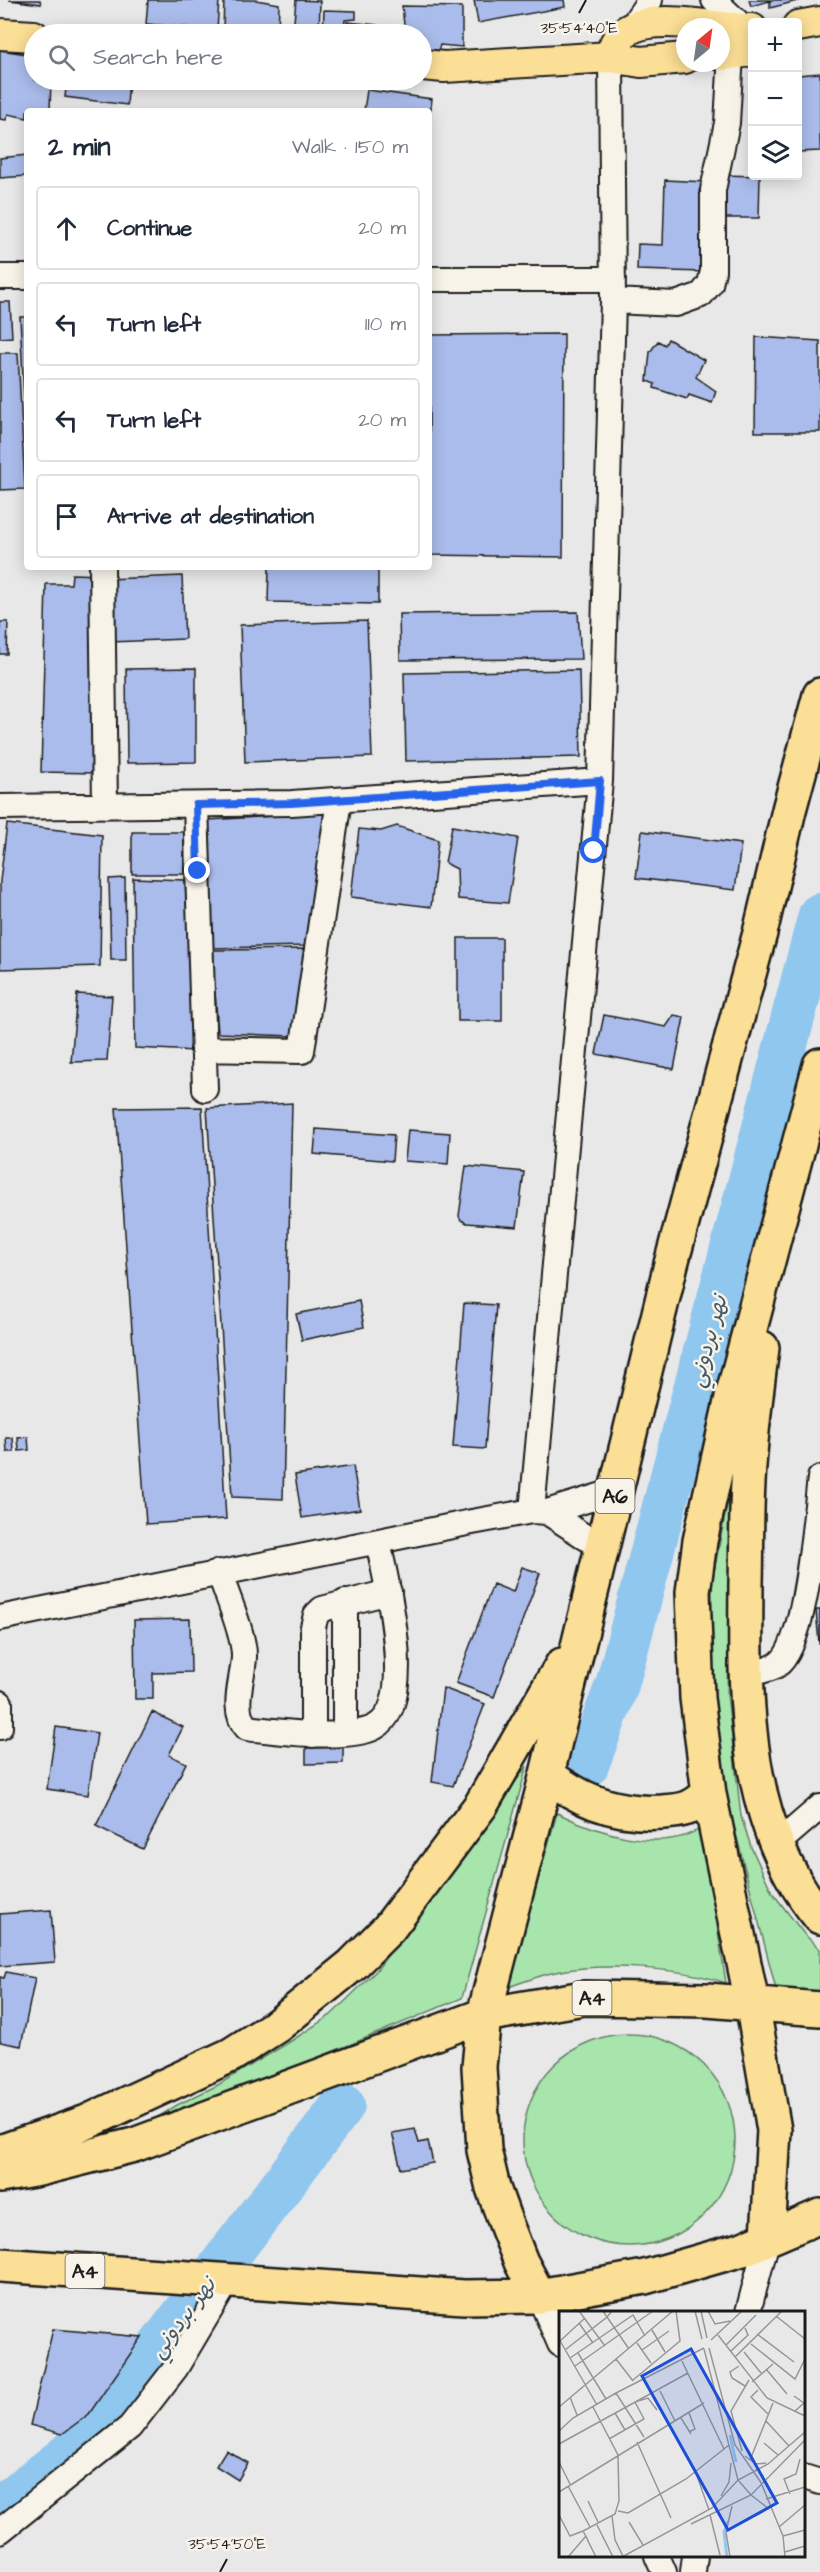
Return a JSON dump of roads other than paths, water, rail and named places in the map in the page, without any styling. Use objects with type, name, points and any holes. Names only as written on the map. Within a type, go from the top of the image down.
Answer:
[{"type":"highway","name":"A6","points":[[539,2296],[521,2262],[506,2224],[493,2188],[484,2150],[479,2067],[484,2015],[547,1774],[671,1263],[760,933],[789,810],[820,695]]},
{"type":"highway","points":[[768,2237],[774,2130],[752,2002],[709,1794],[698,1698],[693,1592],[710,1493],[820,1065]]},
{"type":"highway","points":[[760,1292],[763,1335],[748,1483],[745,1674],[750,1741],[759,1791],[776,1845],[787,1869],[820,1917]]},
{"type":"highway","points":[[0,2152],[87,2122],[231,2055],[278,2025],[352,1965],[389,1928],[481,1805],[566,1658],[590,1597]]},
{"type":"highway","points":[[547,1774],[566,1790],[597,1805],[640,1813],[681,1810],[691,1807],[709,1794]]},
{"type":"highway","name":"A4","points":[[0,2176],[39,2169],[134,2145],[484,2015],[584,1998],[752,2002],[820,2009]]},
{"type":"highway","points":[[228,2280],[464,2297],[539,2296],[645,2277],[743,2249],[820,2216]]},
{"type":"highway","name":"A4","points":[[0,2265],[228,2280]]},
{"type":"main road","points":[[611,57],[615,37],[644,9],[693,20],[741,44]]},
{"type":"main road","points":[[802,26],[820,22]]},
{"type":"main road","points":[[0,34],[24,35]]},
{"type":"main road","points":[[802,44],[820,42]]},
{"type":"main road","points":[[432,66],[611,57],[641,62],[676,59]]},
{"type":"street","points":[[432,279],[613,290],[676,304],[701,295],[710,284],[714,271],[713,190],[728,123],[741,44],[714,0]]},
{"type":"street","points":[[539,1511],[600,781],[613,290],[611,57]]},
{"type":"street","points":[[0,277],[24,277]]},
{"type":"street","points":[[102,570],[105,806]]},
{"type":"street","points":[[0,807],[292,803],[600,781]]},
{"type":"street","points":[[203,1049],[302,1051],[339,800]]},
{"type":"street","points":[[196,805],[205,1089]]},
{"type":"street","points":[[745,1674],[777,1666],[792,1647],[803,1605],[820,1478]]},
{"type":"street","points":[[0,1618],[219,1572],[539,1511],[616,1491]]},
{"type":"street","points":[[539,1511],[602,1548]]},
{"type":"street","points":[[219,1572],[234,1614],[244,1655],[237,1709],[240,1720],[247,1728],[313,1735],[345,1733],[377,1726],[385,1720],[392,1702],[397,1668],[395,1624],[378,1542]]},
{"type":"street","points":[[313,1735],[314,1619],[322,1609],[389,1592]]},
{"type":"street","points":[[345,1602],[345,1733]]},
{"type":"street","points":[[0,1703],[0,1727]]},
{"type":"street","points":[[776,1845],[820,1808]]},
{"type":"street","points":[[749,2311],[768,2237]]},
{"type":"street","points":[[0,2531],[130,2427],[175,2369],[228,2280]]},
{"type":"street","points":[[539,2296],[559,2340]]},
{"type":"street","points":[[805,2476],[820,2482]]},
{"type":"street","points":[[657,2557],[664,2572]]},
{"type":"street","points":[[693,2572],[695,2557]]},
{"type":"waterway","name":"نهر بردوني","points":[[587,1765],[617,1685],[820,915]]},
{"type":"waterway","name":"نهر بردوني","points":[[0,2508],[89,2439],[343,2105]]}]
